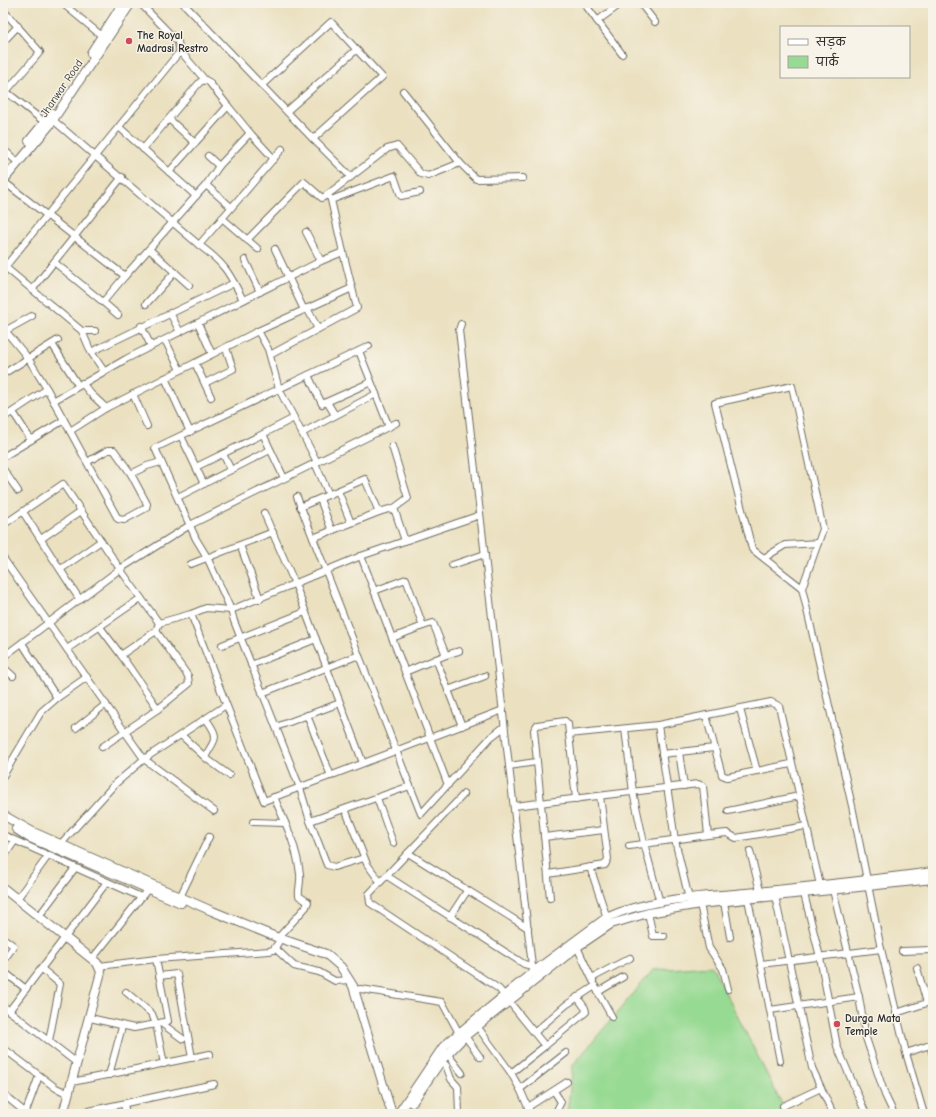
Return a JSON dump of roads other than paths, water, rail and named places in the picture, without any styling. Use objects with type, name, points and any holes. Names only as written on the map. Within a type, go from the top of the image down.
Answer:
[{"type":"main road","name":"Jhanwar Road","points":[[3,173],[14,159],[49,123],[123,3]]},
{"type":"main road","name":"Jhanwar Road","points":[[3,181],[49,123],[131,3]]},
{"type":"main road","points":[[3,815],[58,846],[148,889],[277,943],[323,956],[341,967],[354,990],[392,1114]]},
{"type":"main road","points":[[3,821],[28,837],[58,846],[180,897],[277,943]]},
{"type":"main road","points":[[534,972],[577,947],[608,921],[700,904],[804,894],[933,872]]},
{"type":"main road","points":[[462,1034],[477,1026],[534,972],[624,910],[689,898],[820,885],[868,884],[933,879]]},
{"type":"main road","points":[[4,892],[17,899],[92,959],[101,972],[90,1018],[63,1114]]},
{"type":"main road","points":[[398,1114],[445,1051],[462,1034],[507,997]]},
{"type":"main road","points":[[405,1114],[441,1061],[445,1051]]},
{"type":"street","points":[[140,3],[178,42],[180,53],[205,80],[209,82],[250,133],[274,159]]},
{"type":"street","points":[[182,3],[351,177]]},
{"type":"street","points":[[584,3],[622,54]]},
{"type":"street","points":[[597,21],[622,3]]},
{"type":"street","points":[[640,3],[655,22]]},
{"type":"street","points":[[64,4],[102,36]]},
{"type":"street","points":[[3,10],[40,52],[4,92],[96,155],[198,245],[217,258],[226,268],[243,300]]},
{"type":"street","points":[[262,86],[331,22],[382,77],[314,140]]},
{"type":"street","points":[[3,42],[18,26]]},
{"type":"street","points":[[287,112],[356,50]]},
{"type":"street","points":[[104,371],[91,352],[82,331],[5,267],[180,53]]},
{"type":"street","points":[[143,149],[200,82],[205,80]]},
{"type":"street","points":[[403,91],[460,163],[476,178],[523,178]]},
{"type":"street","points":[[169,172],[228,106]]},
{"type":"street","points":[[169,119],[195,143]]},
{"type":"street","points":[[119,127],[196,196]]},
{"type":"street","points":[[103,302],[206,185],[219,166],[250,133]]},
{"type":"street","points":[[329,197],[351,177],[387,149],[397,146],[421,174],[428,176],[460,163]]},
{"type":"street","points":[[3,149],[14,159]]},
{"type":"street","points":[[198,245],[282,149]]},
{"type":"street","points":[[208,156],[219,166]]},
{"type":"street","points":[[247,240],[304,182],[322,198],[394,176],[401,196],[420,192]]},
{"type":"street","points":[[32,290],[122,177]]},
{"type":"street","points":[[3,181],[125,276]]},
{"type":"street","points":[[206,185],[231,207]]},
{"type":"street","points":[[270,355],[357,308],[329,197]]},
{"type":"street","points":[[222,218],[258,249]]},
{"type":"street","points":[[306,232],[321,261]]},
{"type":"street","points":[[149,249],[189,285]]},
{"type":"street","points":[[275,249],[289,278],[318,329]]},
{"type":"street","points":[[53,401],[80,384],[151,346],[321,261],[343,252]]},
{"type":"street","points":[[245,260],[260,292]]},
{"type":"street","points":[[54,262],[118,315]]},
{"type":"street","points":[[146,304],[175,272]]},
{"type":"street","points":[[91,352],[141,326],[234,283]]},
{"type":"street","points":[[70,431],[106,408],[180,370],[258,331],[352,288]]},
{"type":"street","points":[[170,313],[180,332]]},
{"type":"street","points":[[32,316],[4,330],[28,358],[47,389],[53,401],[87,462],[120,520],[127,518],[147,506],[131,474],[114,450],[108,450],[87,462]]},
{"type":"street","points":[[198,323],[212,354]]},
{"type":"street","points":[[461,324],[459,330],[504,727],[534,972]]},
{"type":"street","points":[[141,326],[151,346]]},
{"type":"street","points":[[82,331],[95,332]]},
{"type":"street","points":[[258,331],[270,355],[279,389],[302,433],[329,495]]},
{"type":"street","points":[[3,374],[58,340]]},
{"type":"street","points":[[165,340],[180,370]]},
{"type":"street","points":[[52,344],[80,384],[106,408]]},
{"type":"street","points":[[364,858],[334,867],[327,865],[310,821],[300,788],[240,638],[231,610],[207,557],[196,539],[155,448],[369,346]]},
{"type":"street","points":[[205,383],[233,369],[226,348]]},
{"type":"street","points":[[360,351],[388,427]]},
{"type":"street","points":[[196,363],[211,397]]},
{"type":"street","points":[[308,376],[322,404],[371,382]]},
{"type":"street","points":[[165,378],[190,432]]},
{"type":"street","points":[[802,588],[752,549],[715,403],[792,386],[823,529],[802,588],[868,884],[880,949],[906,1053],[924,1114]]},
{"type":"street","points":[[3,418],[47,389]]},
{"type":"street","points":[[133,394],[147,426]]},
{"type":"street","points":[[302,433],[376,394]]},
{"type":"street","points":[[327,402],[335,416]]},
{"type":"street","points":[[13,412],[31,440]]},
{"type":"street","points":[[196,467],[294,418]]},
{"type":"street","points":[[3,457],[64,420]]},
{"type":"street","points":[[3,657],[120,569],[190,525],[396,423]]},
{"type":"street","points":[[262,434],[284,478]]},
{"type":"street","points":[[182,436],[204,484]]},
{"type":"street","points":[[313,538],[379,512],[393,509],[408,498],[392,446]]},
{"type":"street","points":[[178,497],[270,450]]},
{"type":"street","points":[[223,454],[231,470]]},
{"type":"street","points":[[131,474],[147,466],[161,462]]},
{"type":"street","points":[[3,469],[18,491]]},
{"type":"street","points":[[300,507],[365,479],[379,512]]},
{"type":"street","points":[[3,525],[63,484],[159,624]]},
{"type":"street","points":[[338,490],[351,523]]},
{"type":"street","points":[[297,497],[398,750],[421,814],[490,737],[504,727]]},
{"type":"street","points":[[320,499],[332,531]]},
{"type":"street","points":[[393,509],[405,541]]},
{"type":"street","points":[[41,539],[81,511]]},
{"type":"street","points":[[23,512],[80,600]]},
{"type":"street","points":[[264,513],[295,584],[363,763]]},
{"type":"street","points":[[121,655],[156,631],[159,624],[206,608],[231,610],[361,556],[480,515]]},
{"type":"street","points":[[191,564],[273,532]]},
{"type":"street","points":[[60,569],[101,541]]},
{"type":"street","points":[[764,558],[785,544],[818,543]]},
{"type":"street","points":[[240,545],[260,598]]},
{"type":"street","points":[[452,565],[485,554]]},
{"type":"street","points":[[361,556],[448,785]]},
{"type":"street","points":[[3,558],[144,759],[214,811]]},
{"type":"street","points":[[374,591],[406,579],[423,626]]},
{"type":"street","points":[[67,649],[141,598]]},
{"type":"street","points":[[222,645],[305,612]]},
{"type":"street","points":[[191,614],[264,801],[503,710]]},
{"type":"street","points":[[392,638],[433,623],[446,656]]},
{"type":"street","points":[[100,627],[158,709]]},
{"type":"street","points":[[102,747],[158,709],[187,686],[189,681],[156,631]]},
{"type":"street","points":[[251,665],[316,639]]},
{"type":"street","points":[[22,643],[57,698]]},
{"type":"street","points":[[405,672],[459,651]]},
{"type":"street","points":[[262,693],[359,655]]},
{"type":"street","points":[[436,659],[462,726]]},
{"type":"street","points":[[3,667],[13,676]]},
{"type":"street","points":[[448,690],[485,676]]},
{"type":"street","points":[[3,776],[37,716],[57,698],[87,677]]},
{"type":"street","points":[[569,734],[658,725],[771,702],[776,703],[820,885]]},
{"type":"street","points":[[276,727],[340,703]]},
{"type":"street","points":[[76,728],[106,704]]},
{"type":"street","points":[[58,846],[114,785],[144,759],[226,705]]},
{"type":"street","points":[[740,709],[757,771]]},
{"type":"street","points":[[307,715],[331,776]]},
{"type":"street","points":[[706,715],[722,775],[727,777],[791,764]]},
{"type":"street","points":[[205,757],[216,737],[216,732],[206,718]]},
{"type":"street","points":[[550,898],[536,762],[534,728],[537,726],[564,720],[568,724],[576,799]]},
{"type":"street","points":[[658,725],[675,840],[689,898]]},
{"type":"street","points":[[625,729],[633,792],[644,843],[660,903]]},
{"type":"street","points":[[181,735],[205,757],[230,774]]},
{"type":"street","points":[[662,754],[714,748]]},
{"type":"street","points":[[679,752],[684,786]]},
{"type":"street","points":[[509,766],[536,762]]},
{"type":"street","points":[[514,806],[701,784],[703,786],[708,835]]},
{"type":"street","points":[[310,821],[410,786]]},
{"type":"street","points":[[464,794],[369,894],[370,903],[499,989],[507,997],[545,1046]]},
{"type":"street","points":[[548,874],[607,863],[608,859],[600,796]]},
{"type":"street","points":[[728,810],[799,796]]},
{"type":"street","points":[[98,966],[156,959],[269,951],[307,905],[307,900],[299,896],[300,876],[298,862],[285,823],[274,797]]},
{"type":"street","points":[[377,798],[393,843]]},
{"type":"street","points":[[345,809],[364,858],[378,879]]},
{"type":"street","points":[[253,822],[285,823]]},
{"type":"street","points":[[629,846],[727,833],[736,838],[806,826]]},
{"type":"street","points":[[544,837],[604,830]]},
{"type":"street","points":[[3,836],[141,897]]},
{"type":"street","points":[[180,897],[209,837]]},
{"type":"street","points":[[3,858],[14,842]]},
{"type":"street","points":[[750,851],[760,891]]},
{"type":"street","points":[[408,853],[528,928]]},
{"type":"street","points":[[17,899],[48,856]]},
{"type":"street","points":[[590,867],[608,921]]},
{"type":"street","points":[[39,916],[75,868]]},
{"type":"street","points":[[387,876],[524,964],[534,972]]},
{"type":"street","points":[[9,1011],[66,938],[106,882]]},
{"type":"street","points":[[92,959],[148,889]]},
{"type":"street","points":[[833,890],[859,997],[866,1038],[885,1095],[894,1114]]},
{"type":"street","points":[[450,917],[467,891]]},
{"type":"street","points":[[804,894],[820,957],[837,1046],[866,1114]]},
{"type":"street","points":[[775,896],[812,1068],[833,1114]]},
{"type":"street","points":[[748,899],[780,1061]]},
{"type":"street","points":[[724,902],[730,937]]},
{"type":"street","points":[[700,904],[710,948],[723,969],[728,989]]},
{"type":"street","points":[[648,913],[653,936],[664,936]]},
{"type":"street","points":[[3,938],[14,946],[3,962]]},
{"type":"street","points":[[277,943],[294,966],[319,972],[335,981],[349,980]]},
{"type":"street","points":[[577,947],[612,1017]]},
{"type":"street","points":[[761,964],[880,949]]},
{"type":"street","points":[[902,951],[933,950]]},
{"type":"street","points":[[592,978],[630,958]]},
{"type":"street","points":[[90,1018],[122,1027],[134,1028],[168,1021],[156,959]]},
{"type":"street","points":[[896,1012],[930,1002],[917,968]]},
{"type":"street","points":[[42,969],[60,984],[49,1041]]},
{"type":"street","points":[[3,971],[26,989]]},
{"type":"street","points":[[159,976],[177,974],[192,1058]]},
{"type":"street","points":[[535,1032],[577,997],[623,977]]},
{"type":"street","points":[[354,990],[361,989],[442,1002],[462,1034],[480,1057]]},
{"type":"street","points":[[126,992],[152,1014],[158,1023],[183,1039]]},
{"type":"street","points":[[511,1073],[586,1012],[585,1008],[577,997]]},
{"type":"street","points":[[770,1010],[859,997]]},
{"type":"street","points":[[3,1006],[77,1063]]},
{"type":"street","points":[[158,1023],[164,1064]]},
{"type":"street","points":[[477,1026],[511,1073],[532,1114]]},
{"type":"street","points":[[109,1075],[122,1027]]},
{"type":"street","points":[[906,1053],[931,1045],[933,1055]]},
{"type":"street","points":[[3,1057],[5,1050],[56,1088],[69,1094]]},
{"type":"street","points":[[445,1051],[462,1073]]},
{"type":"street","points":[[520,1089],[566,1053]]},
{"type":"street","points":[[72,1082],[210,1054]]},
{"type":"street","points":[[441,1061],[446,1065],[451,1079],[458,1087],[459,1114]]},
{"type":"street","points":[[3,1094],[26,1113],[39,1076]]},
{"type":"street","points":[[528,1107],[568,1082]]},
{"type":"street","points":[[75,1114],[97,1112],[124,1104],[214,1084]]},
{"type":"street","points":[[783,1106],[821,1088]]},
{"type":"street","points":[[554,1091],[561,1102],[555,1114]]},
{"type":"street","points":[[124,1104],[126,1114]]},
{"type":"place","name":"The Royal Madrasi Restro","points":[[129,41]]},
{"type":"place","name":"Durga Mata Temple","points":[[837,1024]]}]
